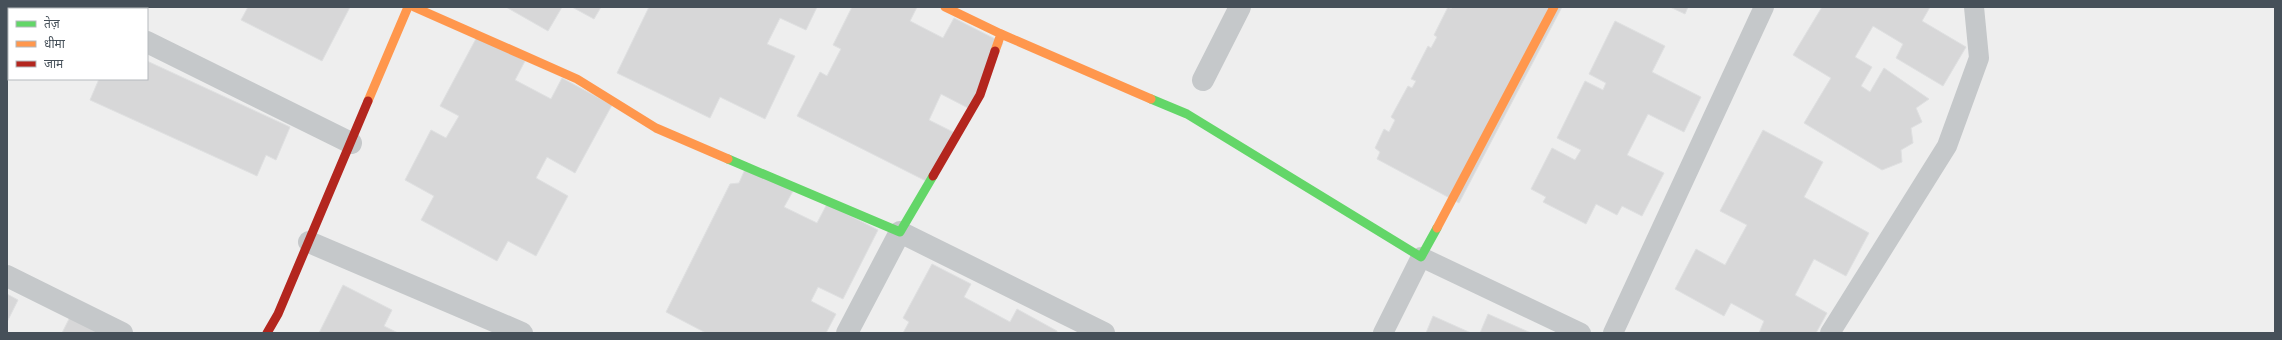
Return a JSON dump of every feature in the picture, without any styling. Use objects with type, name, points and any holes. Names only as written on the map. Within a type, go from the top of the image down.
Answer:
[{"type":"street","points":[[267,333],[278,314],[408,7]]},
{"type":"street","points":[[414,7],[577,79],[656,128],[900,232],[1104,333]]},
{"type":"street","points":[[944,7],[1001,34],[1187,114],[1421,257],[1554,7]]},
{"type":"street","points":[[1203,80],[1240,7]]},
{"type":"street","points":[[847,333],[900,232],[980,95],[1001,34]]},
{"type":"street","points":[[148,42],[351,143]]},
{"type":"street","points":[[309,242],[522,333]]},
{"type":"street","points":[[7,276],[122,333]]},
{"type":"lane","points":[[1613,333],[1764,7]]},
{"type":"lane","points":[[1830,333],[1947,146],[1979,58],[1974,7]]},
{"type":"lane","points":[[1383,333],[1421,257],[1580,333]]},
{"type":"building","points":[[248,7],[350,7],[322,61],[241,20]]},
{"type":"building","points":[[506,7],[562,7],[548,31]]},
{"type":"building","points":[[572,7],[601,7],[594,19]]},
{"type":"building","points":[[649,7],[817,7],[806,30],[780,18],[767,44],[795,56],[765,119],[720,97],[710,118],[617,73]]},
{"type":"building","points":[[852,7],[917,7],[910,21],[943,38],[954,18],[1003,43],[970,109],[941,94],[929,120],[957,134],[932,184],[797,116],[820,72],[827,76],[841,49],[833,45]]},
{"type":"building","points":[[1448,7],[1451,9],[1452,7],[1562,7],[1459,203],[1377,159],[1380,152],[1375,148],[1384,129],[1389,132],[1395,120],[1391,117],[1408,86],[1412,88],[1416,81],[1411,79],[1428,46],[1431,48],[1437,37],[1434,35]]},
{"type":"building","points":[[1670,7],[1688,7],[1685,14]]},
{"type":"building","points":[[1822,7],[1930,7],[1922,21],[1966,47],[1943,86],[1896,58],[1903,44],[1873,26],[1855,57],[1872,67],[1861,86],[1870,92],[1884,68],[1929,99],[1916,108],[1922,122],[1911,128],[1913,143],[1901,150],[1902,162],[1882,170],[1804,123],[1831,78],[1793,55]]},
{"type":"building","points":[[1615,21],[1665,46],[1652,72],[1701,97],[1684,132],[1648,114],[1627,155],[1664,173],[1642,216],[1622,206],[1617,215],[1596,204],[1586,224],[1543,202],[1546,197],[1531,189],[1552,148],[1575,160],[1581,150],[1557,138],[1585,81],[1603,90],[1606,83],[1589,74]]},
{"type":"building","points":[[478,35],[525,61],[515,80],[551,99],[562,78],[612,105],[575,173],[547,157],[536,178],[568,196],[536,256],[508,241],[497,261],[421,220],[434,196],[405,180],[431,130],[446,138],[459,116],[440,106]]},
{"type":"building","points":[[148,61],[290,127],[276,160],[266,155],[257,176],[90,100],[99,80],[148,80]]},
{"type":"building","points":[[1763,130],[1823,162],[1804,197],[1869,233],[1846,276],[1814,259],[1795,295],[1827,313],[1816,333],[1759,333],[1764,321],[1731,303],[1724,316],[1675,289],[1696,249],[1725,265],[1747,225],[1720,211]]},
{"type":"building","points":[[746,167],[793,191],[784,207],[817,223],[827,204],[878,230],[843,299],[818,287],[811,301],[836,314],[826,333],[706,333],[666,312],[730,184],[739,183]]},
{"type":"building","points":[[932,264],[971,284],[964,297],[1010,322],[1017,309],[1057,331],[1057,333],[903,333],[909,322],[903,318]]},
{"type":"building","points":[[343,285],[392,310],[384,326],[398,333],[319,333]]},
{"type":"building","points":[[7,294],[18,300],[7,322]]},
{"type":"building","points":[[73,311],[118,333],[62,333]]},
{"type":"building","points":[[1488,314],[1531,333],[1480,333]]},
{"type":"building","points":[[1433,316],[1471,333],[1426,333]]},
{"type":"traffic: fast","points":[[1151,99],[1187,114],[1421,257],[1437,228]]},
{"type":"traffic: fast","points":[[728,159],[900,232],[933,176]]},
{"type":"traffic: slow","points":[[368,101],[408,7]]},
{"type":"traffic: slow","points":[[414,7],[577,79],[656,128],[728,159]]},
{"type":"traffic: slow","points":[[945,7],[1001,34],[995,51]]},
{"type":"traffic: slow","points":[[1437,228],[1554,7]]},
{"type":"traffic: slow","points":[[1001,34],[1151,99]]},
{"type":"traffic: jam","points":[[933,176],[980,95],[995,51]]},
{"type":"traffic: jam","points":[[267,333],[278,314],[368,101]]}]
